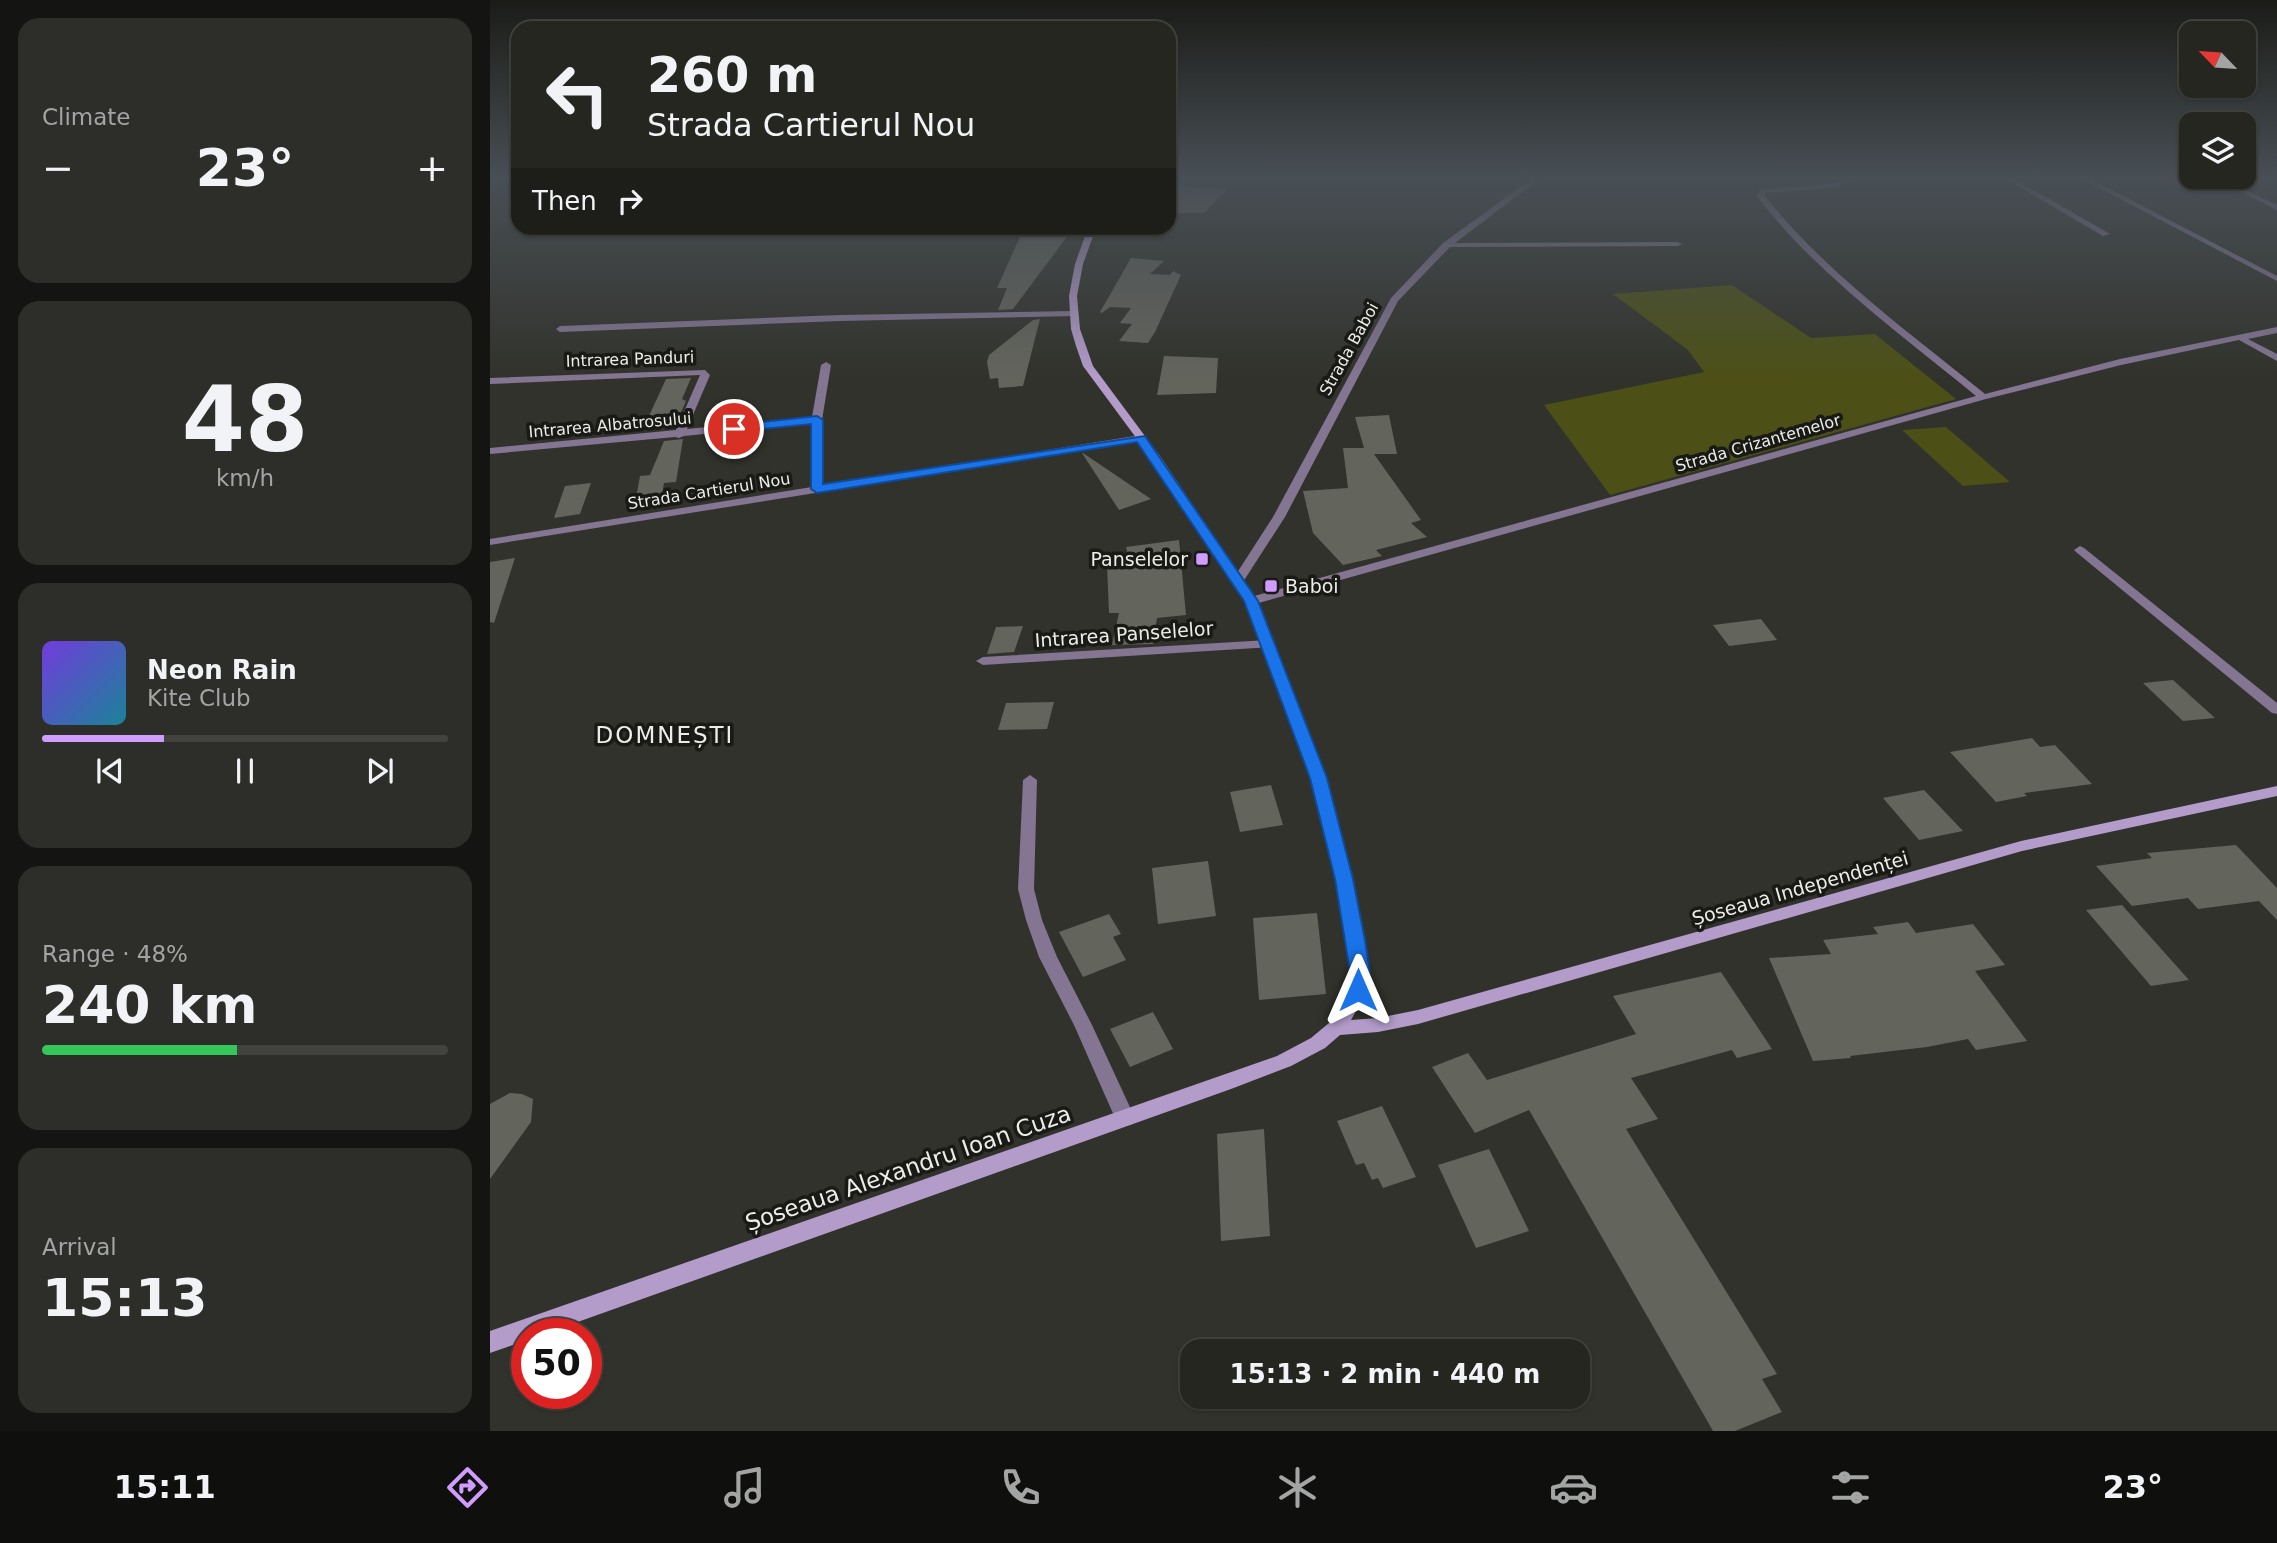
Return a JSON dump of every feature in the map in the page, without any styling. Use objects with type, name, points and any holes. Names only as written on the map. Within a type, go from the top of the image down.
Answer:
[{"type":"main road","points":[[1086,244],[1072,291],[1077,337],[1088,366],[1141,438],[1251,601],[1319,778],[1344,879],[1360,972],[1358,990],[1335,1028]]},
{"type":"main road","name":"Șoseaua Independenței","points":[[1335,1028],[1378,1025],[1419,1017],[2021,846],[2277,791]]},
{"type":"main road","name":"Șoseaua Alexandru Ioan Cuza","points":[[490,1342],[1224,1084],[1318,1043],[1335,1028]]},
{"type":"street","points":[[1446,245],[1678,244]]},
{"type":"street","points":[[1804,244],[1867,303],[1983,397]]},
{"type":"street","points":[[2209,244],[2277,279]]},
{"type":"street","name":"Strada Baboi","points":[[1238,579],[1279,517],[1380,322],[1412,277],[1446,245]]},
{"type":"street","points":[[560,329],[840,318],[1073,314]]},
{"type":"street","name":"Strada Crizantemelor","points":[[1251,601],[1983,397],[2120,362],[2277,330]]},
{"type":"street","points":[[2239,337],[2277,358]]},
{"type":"street","points":[[817,489],[817,420],[826,365]]},
{"type":"street","name":"Intrarea Panduri","points":[[490,381],[702,372],[705,375],[679,435]]},
{"type":"street","name":"Intrarea Albatrosului","points":[[490,452],[817,420]]},
{"type":"street","name":"Strada Cartierul Nou","points":[[490,541],[1141,438]]},
{"type":"street","points":[[2080,550],[2277,710]]},
{"type":"street","name":"Intrarea Panselelor","points":[[984,662],[1268,644]]},
{"type":"street","points":[[1030,780],[1027,889],[1034,920],[1048,957],[1083,1025],[1125,1118]]},
{"type":"green space","points":[[1732,285],[1811,338],[1875,334],[1956,399],[1610,495],[1544,405],[1704,372],[1688,350],[1613,294]]},
{"type":"green space","points":[[1946,427],[2010,482],[1963,486],[1902,430]]},
{"type":"building","points":[[1017,244],[1062,244],[1013,309],[998,310],[1007,288],[997,288]]},
{"type":"building","points":[[1131,258],[1164,261],[1150,274],[1170,275],[1173,271],[1181,275],[1148,343],[1119,341],[1132,324],[1120,323],[1131,308],[1110,307],[1100,312]]},
{"type":"building","points":[[1040,319],[1023,386],[999,388],[998,378],[990,379],[987,362],[989,355],[1033,320]]},
{"type":"building","points":[[1164,356],[1218,358],[1216,393],[1157,395]]},
{"type":"building","points":[[691,378],[682,399],[686,401],[674,428],[643,429],[666,379]]},
{"type":"building","points":[[1389,415],[1397,454],[1374,454],[1421,520],[1411,523],[1427,537],[1376,550],[1382,556],[1343,565],[1313,533],[1303,491],[1348,488],[1343,448],[1364,448],[1355,417]]},
{"type":"building","points":[[683,439],[676,482],[664,483],[662,495],[636,498],[640,476],[650,475],[664,441]]},
{"type":"building","points":[[1083,453],[1151,499],[1119,510]]},
{"type":"building","points":[[591,483],[580,514],[554,518],[565,486]]},
{"type":"building","points":[[1179,540],[1186,615],[1157,618],[1153,644],[1112,645],[1119,613],[1109,613],[1107,565],[1130,563],[1126,547]]},
{"type":"building","points":[[515,558],[494,623],[490,622],[490,562]]},
{"type":"building","points":[[1761,619],[1777,640],[1729,646],[1713,625]]},
{"type":"building","points":[[1023,626],[1014,652],[987,654],[996,627]]},
{"type":"building","points":[[2173,680],[2215,718],[2183,721],[2143,683]]},
{"type":"building","points":[[1054,702],[1047,729],[998,730],[1006,703]]},
{"type":"building","points":[[2032,738],[2040,747],[2055,745],[2092,784],[2024,793],[2027,796],[1996,802],[1950,752]]},
{"type":"building","points":[[1271,785],[1283,825],[1240,832],[1230,792]]},
{"type":"building","points":[[1924,790],[1963,831],[1919,840],[1883,798]]},
{"type":"building","points":[[2236,845],[2277,888],[2277,920],[2259,901],[2198,909],[2188,898],[2132,906],[2096,866],[2152,858],[2147,853]]},
{"type":"building","points":[[1208,861],[1216,916],[1158,924],[1152,868]]},
{"type":"building","points":[[2122,905],[2189,980],[2151,986],[2086,910]]},
{"type":"building","points":[[1317,913],[1326,994],[1259,1000],[1253,918]]},
{"type":"building","points":[[1109,914],[1121,934],[1113,937],[1126,960],[1083,977],[1059,932]]},
{"type":"building","points":[[1908,922],[1916,933],[1973,924],[2005,965],[1975,971],[2027,1041],[1976,1050],[1968,1039],[1850,1056],[1851,1058],[1813,1061],[1769,958],[1831,954],[1823,940],[1878,934],[1873,927]]},
{"type":"building","points":[[1721,972],[1772,1049],[1737,1058],[1732,1050],[1631,1078],[1658,1119],[1626,1129],[1777,1374],[1762,1379],[1782,1412],[1735,1431],[1713,1431],[1529,1110],[1475,1133],[1432,1067],[1468,1053],[1487,1080],[1636,1034],[1613,996]]},
{"type":"building","points":[[1153,1012],[1173,1049],[1130,1067],[1110,1029]]},
{"type":"building","points":[[510,1093],[533,1099],[531,1122],[490,1179],[490,1104]]},
{"type":"building","points":[[1382,1106],[1416,1177],[1383,1188],[1378,1178],[1372,1180],[1364,1163],[1356,1165],[1337,1121]]},
{"type":"building","points":[[1264,1129],[1270,1236],[1221,1241],[1217,1134]]},
{"type":"building","points":[[1489,1149],[1529,1231],[1476,1248],[1438,1165]]},
{"type":"place","name":"Panselelor","points":[[1202,559]]},
{"type":"place","name":"Baboi","points":[[1271,586]]},
{"type":"district","name":"DOMNEȘTI","points":[[665,735]]},
{"type":"route","points":[[734,429],[817,420],[817,489],[1141,438],[1251,601],[1319,778],[1356,940],[1360,972],[1358,990]]}]
